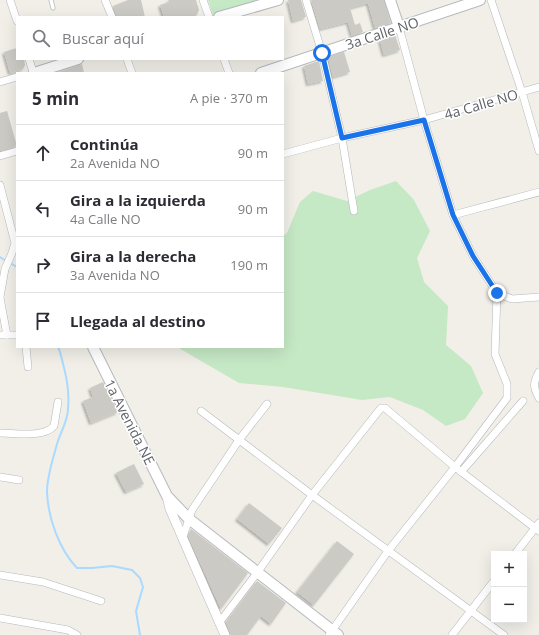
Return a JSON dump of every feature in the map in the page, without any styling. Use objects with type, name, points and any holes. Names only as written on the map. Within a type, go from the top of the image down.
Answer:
[{"type":"main road","points":[[222,16],[278,0]]},
{"type":"main road","points":[[390,0],[399,27]]},
{"type":"main road","name":"3a Calle NO","points":[[264,72],[480,0]]},
{"type":"main road","points":[[36,72],[75,60]]},
{"type":"main road","name":"1a Avenida NE","points":[[93,348],[167,496],[189,519],[333,634]]},
{"type":"street","points":[[10,0],[16,19]]},
{"type":"street","points":[[105,0],[112,16]]},
{"type":"street","points":[[203,0],[209,16]]},
{"type":"street","points":[[306,0],[322,53],[342,138],[354,211]]},
{"type":"street","points":[[491,0],[522,92],[539,151]]},
{"type":"street","points":[[399,27],[424,120],[453,215],[473,256],[497,293],[495,354],[507,384],[507,398],[458,469]]},
{"type":"street","points":[[29,60],[33,72]]},
{"type":"street","points":[[127,60],[132,72]]},
{"type":"street","points":[[224,60],[229,72]]},
{"type":"street","points":[[0,82],[16,77]]},
{"type":"street","name":"4a Calle NO","points":[[284,154],[342,138],[424,120],[539,87]]},
{"type":"street","points":[[0,156],[16,151]]},
{"type":"street","points":[[0,185],[16,242],[5,269],[0,298],[4,335],[16,335]]},
{"type":"street","points":[[453,215],[539,192]]},
{"type":"street","points":[[497,293],[512,299],[539,297]]},
{"type":"street","points":[[26,348],[28,367]]},
{"type":"street","points":[[539,372],[535,379],[534,389],[539,398]]},
{"type":"street","points":[[333,634],[388,551],[458,469],[523,400]]},
{"type":"street","points":[[0,432],[37,434],[52,429],[54,426],[58,402]]},
{"type":"street","points":[[183,537],[192,510],[239,440],[267,404]]},
{"type":"street","points":[[219,623],[257,573],[312,495],[380,408],[384,408],[458,469],[538,527],[518,551]]},
{"type":"street","points":[[201,411],[312,495],[504,635]]},
{"type":"street","points":[[0,477],[19,480]]},
{"type":"street","points":[[167,496],[170,509],[225,635]]},
{"type":"street","points":[[0,575],[43,582],[101,601]]},
{"type":"street","points":[[452,635],[491,585]]},
{"type":"street","points":[[0,618],[68,630],[77,635]]},
{"type":"lane","points":[[51,0],[53,8]]},
{"type":"green space","points":[[208,0],[264,0],[213,15]]},
{"type":"green space","points":[[396,181],[414,200],[430,231],[417,258],[424,282],[448,306],[446,345],[471,366],[483,393],[465,419],[446,426],[423,410],[390,397],[362,400],[283,387],[239,383],[179,348],[284,348],[284,235],[287,233],[300,202],[313,191],[347,201],[370,190]]},
{"type":"building","points":[[128,0],[141,0],[145,16],[117,16],[113,6]]},
{"type":"building","points":[[168,0],[196,0],[199,10],[196,16],[164,16],[160,5],[169,2]]},
{"type":"building","points":[[288,0],[301,0],[306,17],[293,21]]},
{"type":"building","points":[[311,0],[384,0],[391,23],[375,28],[368,3],[350,8],[355,25],[360,23],[363,32],[352,36],[348,22],[320,29]]},
{"type":"building","points":[[395,35],[400,50],[384,55],[380,40]]},
{"type":"building","points":[[16,48],[16,60],[24,60],[25,65],[23,69],[10,73],[4,52]]},
{"type":"building","points":[[344,52],[350,72],[333,77],[328,57]]},
{"type":"building","points":[[319,61],[323,81],[308,84],[304,66]]},
{"type":"building","points":[[82,64],[84,72],[58,72]]},
{"type":"building","points":[[7,111],[16,146],[0,151],[0,113]]},
{"type":"building","points":[[103,382],[118,412],[91,423],[83,401],[93,397],[90,388]]},
{"type":"building","points":[[134,464],[144,484],[126,492],[116,473]]},
{"type":"building","points":[[249,503],[282,528],[269,544],[237,519]]},
{"type":"building","points":[[191,529],[248,573],[221,609],[188,536]]},
{"type":"building","points":[[337,541],[354,554],[314,605],[297,592]]},
{"type":"building","points":[[257,581],[286,603],[271,624],[261,616],[247,635],[231,635],[226,622]]},
{"type":"waterway","points":[[0,257],[6,261]]},
{"type":"waterway","points":[[10,263],[16,266]]},
{"type":"waterway","points":[[58,348],[67,380],[68,413],[57,444],[48,480],[47,492],[52,522],[65,552],[77,568],[112,566],[132,570],[140,578],[143,587],[136,611],[140,635]]},
{"type":"route","points":[[322,53],[342,138],[424,120],[453,215],[473,256],[497,293]]}]
